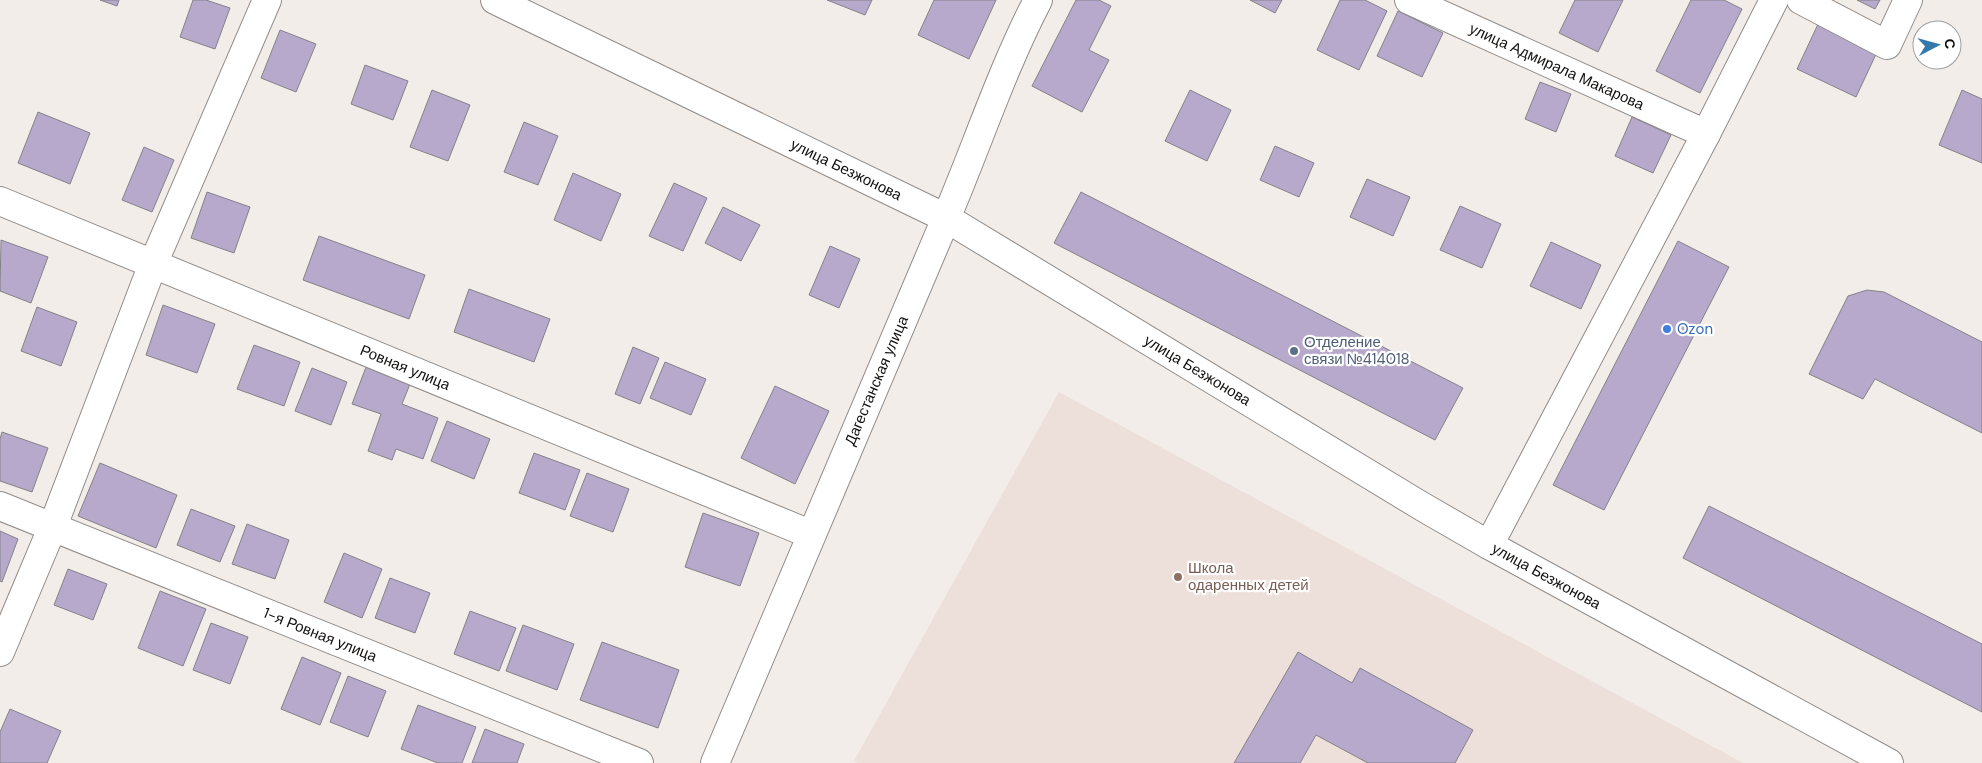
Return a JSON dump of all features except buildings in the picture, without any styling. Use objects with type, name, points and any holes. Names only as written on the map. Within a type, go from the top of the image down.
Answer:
[{"type":"street","points":[[0,652],[54,526],[153,264],[267,0]]},
{"type":"street","name":"улица Безжонова","points":[[495,0],[946,218],[1423,507],[1489,545],[1889,763]]},
{"type":"street","name":"Дагестанская улица","points":[[715,763],[810,534],[946,218],[1021,33],[1038,0]]},
{"type":"street","name":"улица Адмирала Макарова","points":[[1409,0],[1706,134]]},
{"type":"street","points":[[1489,545],[1706,134],[1774,0]]},
{"type":"street","points":[[1801,0],[1887,45],[1908,0]]},
{"type":"street","name":"Ровная улица","points":[[0,201],[810,534]]},
{"type":"street","name":"1-я Ровная улица","points":[[0,506],[54,526],[639,763]]},
{"type":"shaded area","name":"Школа одаренных детей","points":[[1059,392],[1743,763],[858,763],[854,761]]},
{"type":"place","name":"Ozon","points":[[1667,329]]},
{"type":"place","name":"Отделение связи №414018","points":[[1294,351]]},
{"type":"place","name":"Школа одаренных детей","points":[[1178,577]]}]
